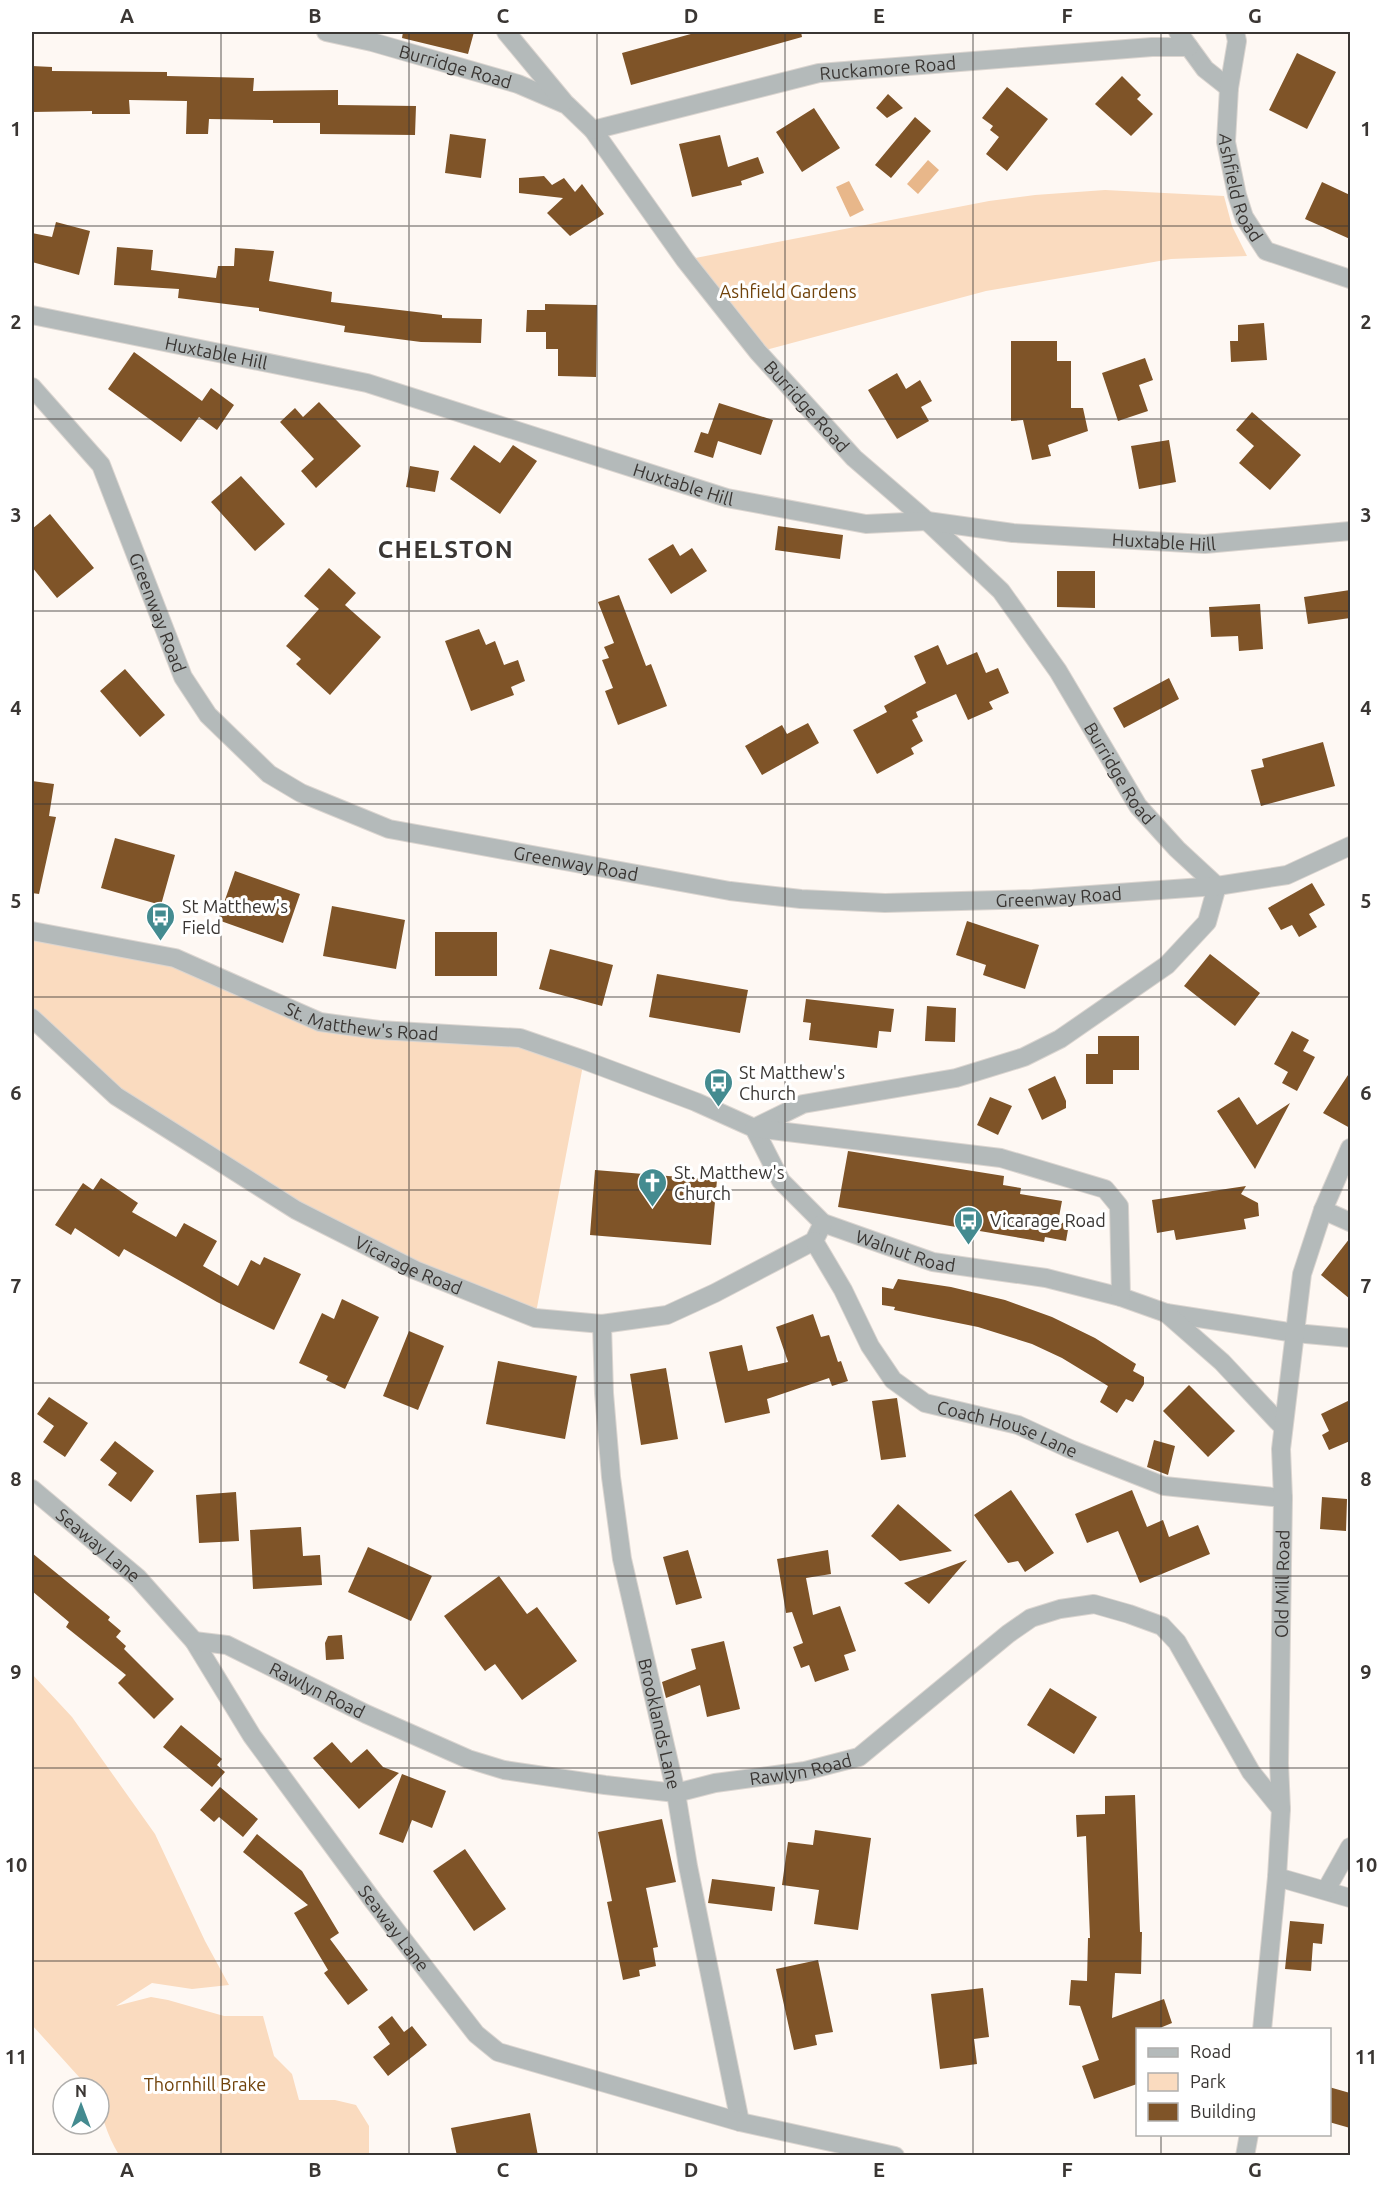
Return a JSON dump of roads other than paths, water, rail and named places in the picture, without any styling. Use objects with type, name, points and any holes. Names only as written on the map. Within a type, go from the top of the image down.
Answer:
[{"type":"street","name":"Burridge Road","points":[[326,32],[372,42],[518,84],[567,105],[593,130],[685,260],[758,352],[854,458],[927,521],[1001,591],[1058,671],[1138,806],[1177,849],[1216,886]]},
{"type":"street","points":[[506,32],[567,105]]},
{"type":"street","points":[[1178,32],[1205,69],[1229,88]]},
{"type":"street","name":"Ashfield Road","points":[[1235,32],[1237,41],[1229,88],[1226,142],[1244,218],[1266,251],[1350,279]]},
{"type":"street","name":"Ruckamore Road","points":[[593,130],[819,73],[1152,47],[1189,47]]},
{"type":"street","name":"Huxtable Hill","points":[[32,315],[367,383],[727,498],[866,524],[927,521],[1013,533],[1205,544],[1350,531]]},
{"type":"street","name":"Greenway Road","points":[[32,387],[101,465],[183,677],[208,715],[269,774],[301,793],[389,829],[730,891],[801,899],[885,903],[1033,898],[1216,886],[1287,875],[1350,846]]},
{"type":"street","points":[[754,1128],[804,1104],[956,1078],[1024,1057],[1060,1039],[1167,965],[1207,922],[1216,886]]},
{"type":"street","name":"St. Matthew's Road","points":[[32,931],[175,958],[320,1022],[378,1030],[520,1038],[696,1102],[754,1128]]},
{"type":"street","name":"Vicarage Road","points":[[32,1018],[116,1096],[296,1210],[415,1270],[535,1318],[602,1324],[667,1315],[715,1293],[814,1240]]},
{"type":"street","points":[[754,1128],[1001,1158],[1105,1189],[1119,1206],[1121,1297]]},
{"type":"street","name":"Walnut Road","points":[[754,1128],[781,1181],[823,1223],[933,1262],[1046,1278],[1121,1297],[1166,1313],[1295,1334],[1350,1338]]},
{"type":"street","name":"Old Mill Road","points":[[1262,2028],[1278,1877],[1281,1809],[1279,1752],[1283,1427],[1302,1274],[1323,1210],[1350,1148]]},
{"type":"street","points":[[1323,1210],[1350,1222]]},
{"type":"street","points":[[814,1240],[823,1223]]},
{"type":"street","name":"Coach House Lane","points":[[814,1240],[843,1290],[870,1346],[892,1380],[925,1403],[1018,1425],[1070,1449],[1164,1486],[1283,1498]]},
{"type":"street","name":"Walnut Road","points":[[1166,1313],[1222,1362],[1283,1427]]},
{"type":"street","name":"Brooklands Lane","points":[[602,1324],[611,1477],[622,1559],[676,1793],[719,2027],[740,2122]]},
{"type":"street","name":"Seaway Lane","points":[[32,1489],[138,1578],[195,1641],[252,1736],[374,1902],[476,2034],[498,2052],[740,2122],[895,2156]]},
{"type":"street","name":"Rawlyn Road","points":[[195,1641],[227,1645],[366,1714],[468,1759],[504,1770],[676,1793],[715,1783],[805,1771],[859,1757],[1000,1640],[1031,1618],[1060,1609],[1094,1604],[1162,1626],[1177,1642],[1251,1772],[1281,1809]]},
{"type":"street","points":[[1326,1890],[1350,1847]]},
{"type":"street","points":[[1278,1877],[1350,1898]]},
{"type":"street","points":[[1245,2156],[1249,2136]]},
{"type":"place","name":"St Matthew's Field","points":[[161,942]]},
{"type":"place","name":"St Matthew's Church","points":[[718,1108]]},
{"type":"place","name":"St. Matthew's Church","points":[[653,1208]]},
{"type":"place","name":"Vicarage Road","points":[[969,1246]]},
{"type":"district","name":"CHELSTON","points":[[446,549]]},
{"type":"park label","name":"Ashfield Gardens","points":[[788,291]]},
{"type":"park label","name":"Thornhill Brake","points":[[205,2084]]}]
